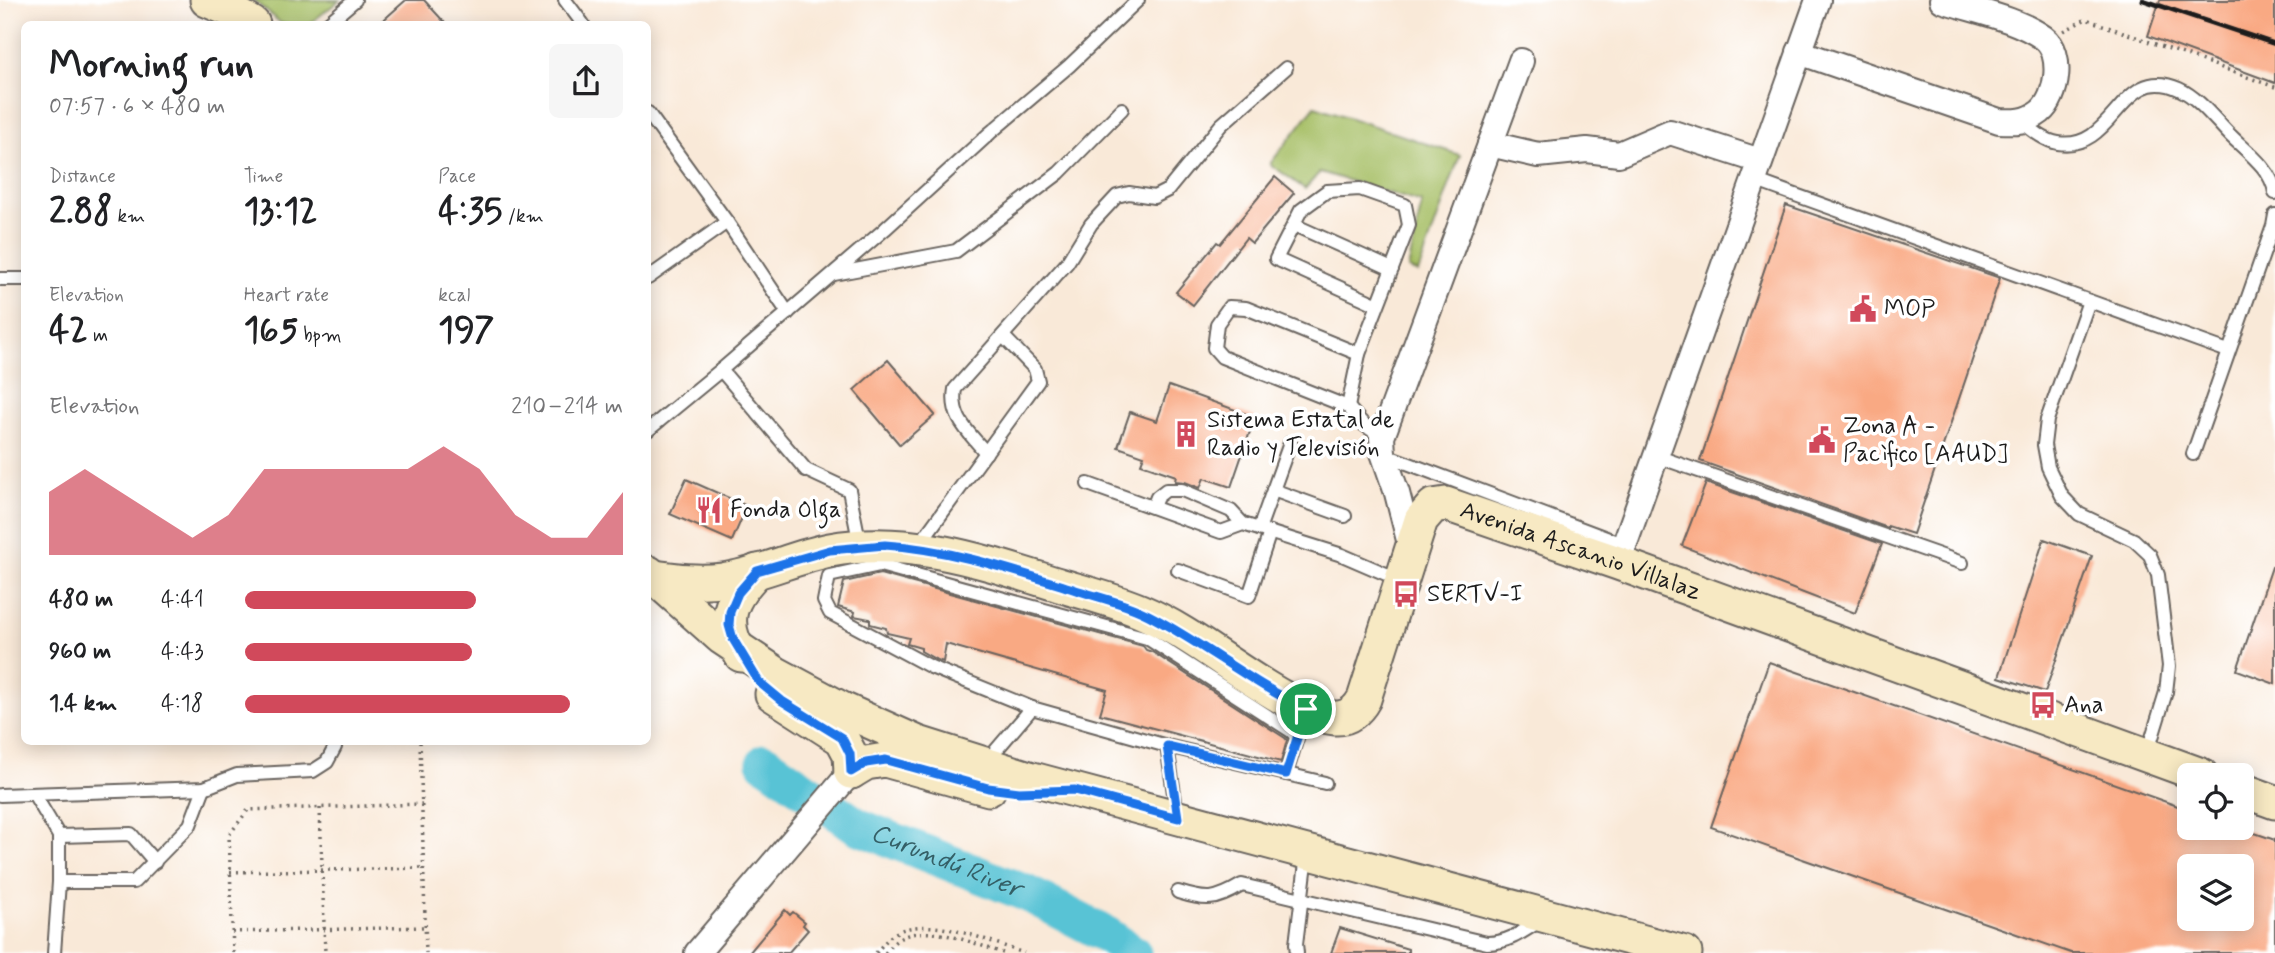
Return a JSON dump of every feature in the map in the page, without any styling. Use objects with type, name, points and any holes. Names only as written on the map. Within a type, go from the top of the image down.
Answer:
[{"type":"main road","points":[[207,0],[248,21]]},
{"type":"main road","name":"Avenida Ascanio Villalaz","points":[[651,574],[688,581],[724,580],[830,550],[861,546],[885,545],[949,554],[1015,571],[1140,611],[1192,640],[1267,688],[1301,723],[1349,715],[1361,704],[1420,520],[1433,506],[1446,504],[1622,554],[2177,766]]},
{"type":"main road","points":[[757,571],[738,593],[730,612],[731,634],[737,648],[766,689],[846,743],[850,754],[847,776]]},
{"type":"main road","name":"Avenida Ascanio Villalaz","points":[[651,575],[697,617],[737,648],[788,680],[865,720],[918,743],[983,765],[1685,953]]},
{"type":"main road","points":[[847,776],[866,763],[886,760],[998,790],[1075,790]]},
{"type":"main road","points":[[2254,794],[2275,802]]},
{"type":"street","points":[[1622,554],[1818,0]]},
{"type":"street","points":[[1799,52],[1999,121],[2022,122],[2042,111],[2056,88],[2056,61],[2047,40],[2025,27],[1942,0]]},
{"type":"street","points":[[1411,548],[1382,445],[1521,61]]},
{"type":"street","points":[[1490,144],[1538,155],[1587,150],[1619,153],[1670,132],[1757,171]]},
{"type":"street","points":[[697,953],[847,776]]},
{"type":"lane","points":[[330,21],[355,0]]},
{"type":"lane","points":[[565,0],[581,21]]},
{"type":"lane","points":[[651,428],[832,275],[1069,66],[1138,0]]},
{"type":"lane","points":[[986,453],[958,418],[953,404],[955,389],[1068,263],[1091,224],[1117,197],[1129,193],[1154,197],[1168,190],[1221,125],[1286,68]]},
{"type":"lane","points":[[2022,122],[2056,143],[2071,143],[2089,139],[2131,94],[2146,86],[2162,84],[2179,88],[2193,98],[2265,170],[2275,193]]},
{"type":"lane","points":[[832,275],[956,251],[1059,173],[1122,109]]},
{"type":"lane","points":[[651,117],[727,222],[788,313]]},
{"type":"lane","points":[[1757,171],[2089,301],[2228,351]]},
{"type":"lane","points":[[1348,407],[1359,354],[1392,269],[1409,225],[1405,205],[1360,189],[1327,191],[1301,209],[1276,259],[1378,305]]},
{"type":"lane","points":[[2193,454],[2275,215]]},
{"type":"lane","points":[[651,276],[727,222]]},
{"type":"lane","points":[[1294,225],[1392,269]]},
{"type":"lane","points":[[0,279],[21,279]]},
{"type":"lane","points":[[2089,301],[2047,420],[2044,445],[2048,467],[2062,496],[2079,514],[2134,540],[2150,555],[2158,575],[2169,666],[2166,692],[2146,755]]},
{"type":"lane","points":[[1359,354],[1246,309],[1230,307],[1217,324],[1213,348],[1222,357],[1348,407],[1382,445],[1622,554]]},
{"type":"lane","points":[[917,548],[1038,381],[1035,369],[1003,336]]},
{"type":"lane","points":[[721,370],[806,470],[849,490],[861,546]]},
{"type":"lane","points":[[1178,570],[1249,596],[1273,490],[1290,443]]},
{"type":"lane","points":[[1656,456],[1962,563]]},
{"type":"lane","points":[[1088,484],[1221,532],[1243,524]]},
{"type":"lane","points":[[1153,507],[1157,497],[1166,490],[1182,490],[1231,511],[1243,524],[1342,555],[1402,580]]},
{"type":"lane","points":[[1273,490],[1345,516]]},
{"type":"lane","points":[[1301,723],[1291,731],[1147,638],[880,565],[829,576],[824,601],[830,613],[931,667],[1032,708],[1167,746],[1325,783]]},
{"type":"lane","points":[[983,765],[1032,708]]},
{"type":"lane","points":[[1286,774],[1301,723]]},
{"type":"lane","points":[[0,795],[204,788],[237,775],[313,771],[327,762],[335,745]]},
{"type":"lane","points":[[1167,746],[1178,818]]},
{"type":"lane","points":[[59,882],[134,882],[190,825],[204,788]]},
{"type":"lane","points":[[34,794],[59,836],[54,953]]},
{"type":"lane","points":[[59,836],[131,834],[155,862]]},
{"type":"lane","points":[[1297,953],[1307,851]]},
{"type":"lane","points":[[1178,892],[1202,900],[1225,894],[1242,885],[1487,943],[1499,943],[1512,938],[1547,916]]},
{"type":"path","points":[[2047,40],[2086,19],[2275,87]]},
{"type":"path","points":[[420,745],[426,953]]},
{"type":"path","points":[[233,953],[229,835],[247,810],[422,804]]},
{"type":"path","points":[[320,807],[325,953]]},
{"type":"path","points":[[230,872],[424,868]]},
{"type":"path","points":[[876,953],[889,937],[904,929],[935,925],[1024,953]]},
{"type":"path","points":[[232,932],[425,927]]},
{"type":"path","points":[[885,953],[896,941],[923,932],[942,934],[1003,953]]},
{"type":"green space","points":[[253,0],[340,0],[313,21],[278,21]]},
{"type":"green space","points":[[1315,106],[1460,155],[1418,273],[1408,269],[1422,203],[1320,172],[1305,189],[1270,164]]},
{"type":"building","points":[[406,0],[424,0],[443,21],[382,21]]},
{"type":"building","points":[[2160,0],[2275,0],[2275,83],[2148,36]]},
{"type":"building","points":[[1275,177],[1294,193],[1252,243],[1246,238],[1193,305],[1176,292]]},
{"type":"building","points":[[1786,205],[2000,278],[1913,534],[1888,528],[1700,461]]},
{"type":"building","points":[[888,360],[935,415],[900,445],[854,390]]},
{"type":"building","name":"Sistema Estatal de Radio y Televisión","points":[[1169,386],[1255,417],[1231,487],[1204,478],[1200,488],[1175,481],[1176,476],[1141,464],[1144,456],[1118,447],[1130,412],[1157,421]]},
{"type":"building","name":"Fonda Olga","points":[[686,479],[747,506],[732,541],[670,514]]},
{"type":"building","points":[[1706,483],[1882,544],[1855,613],[1682,546]]},
{"type":"building","points":[[2044,539],[2092,556],[2045,692],[1999,677]]},
{"type":"building","points":[[2272,567],[2275,568],[2275,684],[2237,670]]},
{"type":"building","points":[[880,574],[1143,646],[1285,738],[1287,740],[1281,762],[1100,714],[1107,690],[946,644],[943,662],[935,659],[921,651],[921,648],[907,644],[909,638],[887,633],[886,628],[870,624],[870,619],[854,616],[855,612],[838,607],[844,582]]},
{"type":"building","points":[[1769,662],[2177,806],[2177,840],[2254,840],[2254,833],[2275,840],[2275,953],[2071,953],[1711,827]]},
{"type":"building","points":[[785,910],[790,915],[793,912],[805,922],[803,925],[808,930],[788,953],[749,953]]},
{"type":"building","points":[[1340,928],[1408,949],[1408,953],[1331,953]]},
{"type":"waterway","name":"Curundú River","points":[[765,762],[857,826],[1028,894],[1107,935],[1133,953]]},
{"type":"railway","points":[[2143,0],[2275,44]]},
{"type":"place","name":"MOP","points":[[1863,309]]},
{"type":"place","name":"Sistema Estatal de Radio y Televisión","points":[[1186,434]]},
{"type":"place","name":"Zona A - Pacìfico [AAUD]","points":[[1822,440]]},
{"type":"place","name":"Fonda Olga","points":[[709,510]]},
{"type":"place","name":"SERTV-I","points":[[1406,594]]},
{"type":"place","name":"Ana","points":[[2043,705]]},
{"type":"route","points":[[861,546],[907,546],[1015,571],[1140,611],[1306,709],[1286,774],[1167,746],[1178,818],[1075,790],[998,790],[886,760],[857,766],[851,772],[850,754],[842,738],[782,701],[759,682],[733,639],[729,625],[730,612],[738,593],[757,571],[830,550],[861,546]]}]
